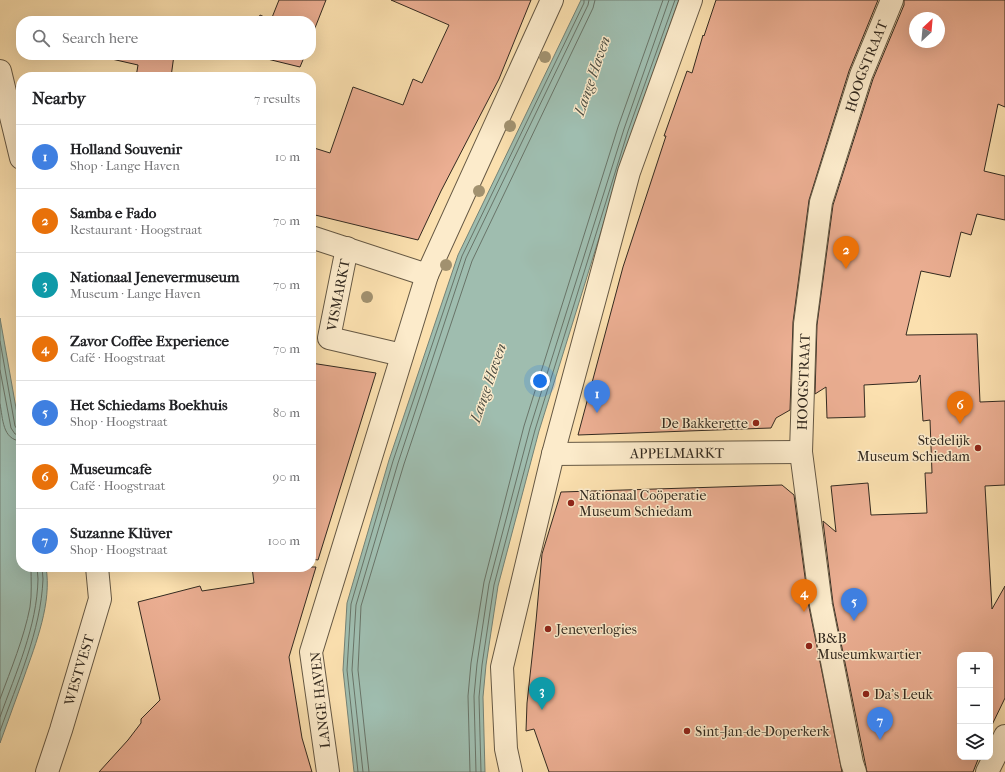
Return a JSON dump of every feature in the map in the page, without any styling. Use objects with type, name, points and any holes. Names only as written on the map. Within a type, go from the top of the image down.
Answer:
[{"type":"street","name":"LANGE HAVEN","points":[[328,772],[311,652],[427,274],[552,0]]},
{"type":"street","points":[[511,772],[506,750],[502,668],[553,454],[629,172],[691,0]]},
{"type":"street","name":"HOOGSTRAAT","points":[[855,772],[821,605],[801,452],[805,324],[821,202],[861,75],[892,0]]},
{"type":"street","points":[[0,71],[16,137]]},
{"type":"street","points":[[316,239],[427,274]]},
{"type":"street","name":"VISMARKT","points":[[347,248],[329,338],[402,355]]},
{"type":"street","name":"APPELMARKT","points":[[553,454],[801,452]]},
{"type":"street","name":"WESTVEST","points":[[47,772],[100,599],[97,572]]},
{"type":"street","points":[[987,772],[1005,736]]},
{"type":"water","name":"Lange Haven","points":[[581,0],[679,0],[632,132],[539,431],[498,586],[486,665],[483,697],[485,772],[354,772],[343,670],[347,603],[389,460],[458,255]]},
{"type":"water","points":[[0,318],[16,408],[16,572],[46,572],[47,595],[38,637],[0,743]]},
{"type":"building","points":[[279,0],[326,0],[316,25],[316,16],[273,16]]},
{"type":"building","points":[[391,0],[531,0],[499,79],[441,191],[418,240],[316,215],[316,149],[330,153],[353,87],[403,105],[413,79],[422,83],[449,25]]},
{"type":"building","points":[[716,0],[878,0],[849,71],[809,200],[793,322],[790,410],[776,418],[771,428],[578,435],[623,267],[666,136],[664,136],[687,71],[692,73],[703,35],[704,36]]},
{"type":"building","points":[[904,0],[1005,0],[1005,107],[998,104],[984,171],[1005,176],[1005,220],[977,214],[971,235],[961,232],[950,277],[921,271],[906,335],[977,334],[980,402],[1005,401],[1005,485],[985,486],[992,609],[1005,586],[1005,698],[993,723],[993,652],[957,652],[957,760],[978,760],[973,772],[867,772],[833,603],[823,521],[836,532],[831,486],[868,483],[871,515],[927,513],[925,473],[932,473],[930,420],[923,421],[920,375],[917,382],[864,385],[865,417],[827,418],[826,387],[815,394],[817,325],[833,205],[873,79],[904,5]]},
{"type":"building","points":[[116,60],[173,60],[172,72],[137,72],[138,65]]},
{"type":"building","points":[[271,60],[303,60],[300,67]]},
{"type":"building","points":[[316,364],[376,373],[318,560],[316,560]]},
{"type":"building","points":[[782,485],[794,495],[809,607],[842,772],[549,772],[534,729],[526,731],[527,703],[542,554],[561,492]]},
{"type":"building","points":[[253,572],[314,572],[289,657],[302,738],[312,772],[99,772],[128,740],[141,723],[141,719],[160,700],[138,602],[200,586],[202,591],[254,583]]},
{"type":"place","name":"Samba e Fado","points":[[846,269]]},
{"type":"place","name":"Holland Souvenir","points":[[597,413]]},
{"type":"place","name":"De Bakkerette","points":[[756,423]]},
{"type":"place","name":"Museumcafe","points":[[960,424]]},
{"type":"place","name":"Stedelijk Museum Schiedam","points":[[978,448]]},
{"type":"place","name":"Nationaal Coöperatie Museum Schiedam","points":[[571,503]]},
{"type":"place","name":"Zavor Coffee Experience","points":[[804,612]]},
{"type":"place","name":"Het Schiedams Boekhuis","points":[[854,621]]},
{"type":"place","name":"Jeneverlogies","points":[[548,629]]},
{"type":"place","name":"B&B Museumkwartier","points":[[809,646]]},
{"type":"place","name":"Da's Leuk","points":[[866,694]]},
{"type":"place","name":"Nationaal Jenevermuseum","points":[[542,710]]},
{"type":"place","name":"Sint-Jan-de-Doperkerk","points":[[687,731]]},
{"type":"place","name":"Suzanne Klüver","points":[[880,740]]}]
